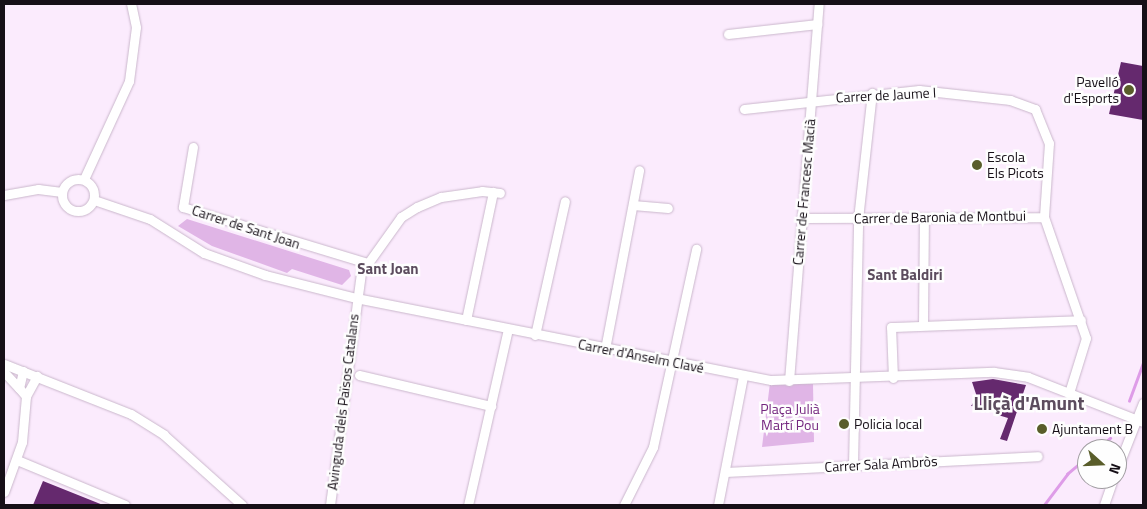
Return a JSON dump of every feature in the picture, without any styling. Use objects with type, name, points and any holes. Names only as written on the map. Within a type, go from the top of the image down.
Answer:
[{"type":"street","points":[[84,179],[129,81],[136,27],[130,4]]},
{"type":"street","name":"Carrer de Francesc Macià","points":[[789,381],[819,4]]},
{"type":"street","points":[[728,34],[817,24]]},
{"type":"street","name":"Carrer de Jaume I","points":[[744,109],[872,93],[949,92],[1010,100],[1035,109],[1049,143],[1044,217]]},
{"type":"street","points":[[853,465],[858,219],[872,93]]},
{"type":"street","name":"Carrer de Sant Joan","points":[[193,147],[183,206],[367,263]]},
{"type":"street","points":[[605,348],[639,170]]},
{"type":"street","points":[[84,179],[92,184],[94,200],[77,211],[66,205],[62,192],[68,182],[84,179]]},
{"type":"street","points":[[4,195],[38,189],[62,192]]},
{"type":"street","name":"Avinguda dels Països Catalans","points":[[330,505],[356,298],[367,263],[401,217],[417,207],[441,197],[496,193],[466,320]]},
{"type":"street","name":"Carrer d'Anselm Clavé","points":[[94,200],[150,219],[204,253],[356,298],[743,376],[789,381],[856,380],[994,372],[1028,377],[1140,421]]},
{"type":"street","points":[[535,335],[565,200]]},
{"type":"street","points":[[633,205],[668,208]]},
{"type":"street","name":"Carrer de Baronia de Montbui","points":[[801,218],[924,219],[1044,217],[1086,338],[1069,393]]},
{"type":"street","points":[[923,325],[924,219]]},
{"type":"street","points":[[624,505],[653,447],[696,249]]},
{"type":"street","points":[[892,378],[891,327],[1081,320]]},
{"type":"street","points":[[468,505],[508,329]]},
{"type":"street","points":[[4,364],[131,414],[164,435],[242,505]]},
{"type":"street","points":[[19,388],[22,371]]},
{"type":"street","points":[[4,372],[26,396]]},
{"type":"street","points":[[359,375],[491,406]]},
{"type":"street","points":[[4,492],[17,460],[26,426],[26,396],[37,376]]},
{"type":"street","points":[[718,505],[743,376]]},
{"type":"street","points":[[1127,448],[1140,421],[1143,403]]},
{"type":"street","name":"Carrer Sala Ambròs","points":[[725,472],[1038,456]]},
{"type":"street","points":[[17,460],[125,505]]},
{"type":"street","points":[[1104,505],[1110,489]]},
{"type":"green space","points":[[187,219],[349,270],[351,276],[342,285],[292,269],[287,273],[212,246],[178,226]]},
{"type":"green space","name":"Plaça Julià Martí Pou","points":[[770,383],[813,384],[814,442],[762,447]]},
{"type":"building","name":"Pavelló d'Esports","points":[[1121,62],[1143,66],[1143,120],[1109,114]]},
{"type":"building","points":[[993,379],[1026,385],[1007,441],[1000,439],[1008,418],[998,415],[1001,402],[988,397],[984,407],[971,406],[977,397],[972,382]]},
{"type":"building","points":[[43,481],[103,505],[33,505]]},
{"type":"waterway","points":[[1129,401],[1143,363]]},
{"type":"waterway","points":[[1044,505],[1067,474],[1077,466]]},
{"type":"place","name":"Pavelló d'Esports","points":[[1129,90]]},
{"type":"place","name":"Escola Els Picots","points":[[977,165]]},
{"type":"place","name":"Policia local","points":[[844,424]]},
{"type":"place","name":"Ajuntament B","points":[[1042,429]]},
{"type":"district","name":"Sant Joan","points":[[388,269]]},
{"type":"district","name":"Sant Baldiri","points":[[905,275]]},
{"type":"district","name":"Lliçà d'Amunt","points":[[1029,403]]}]
